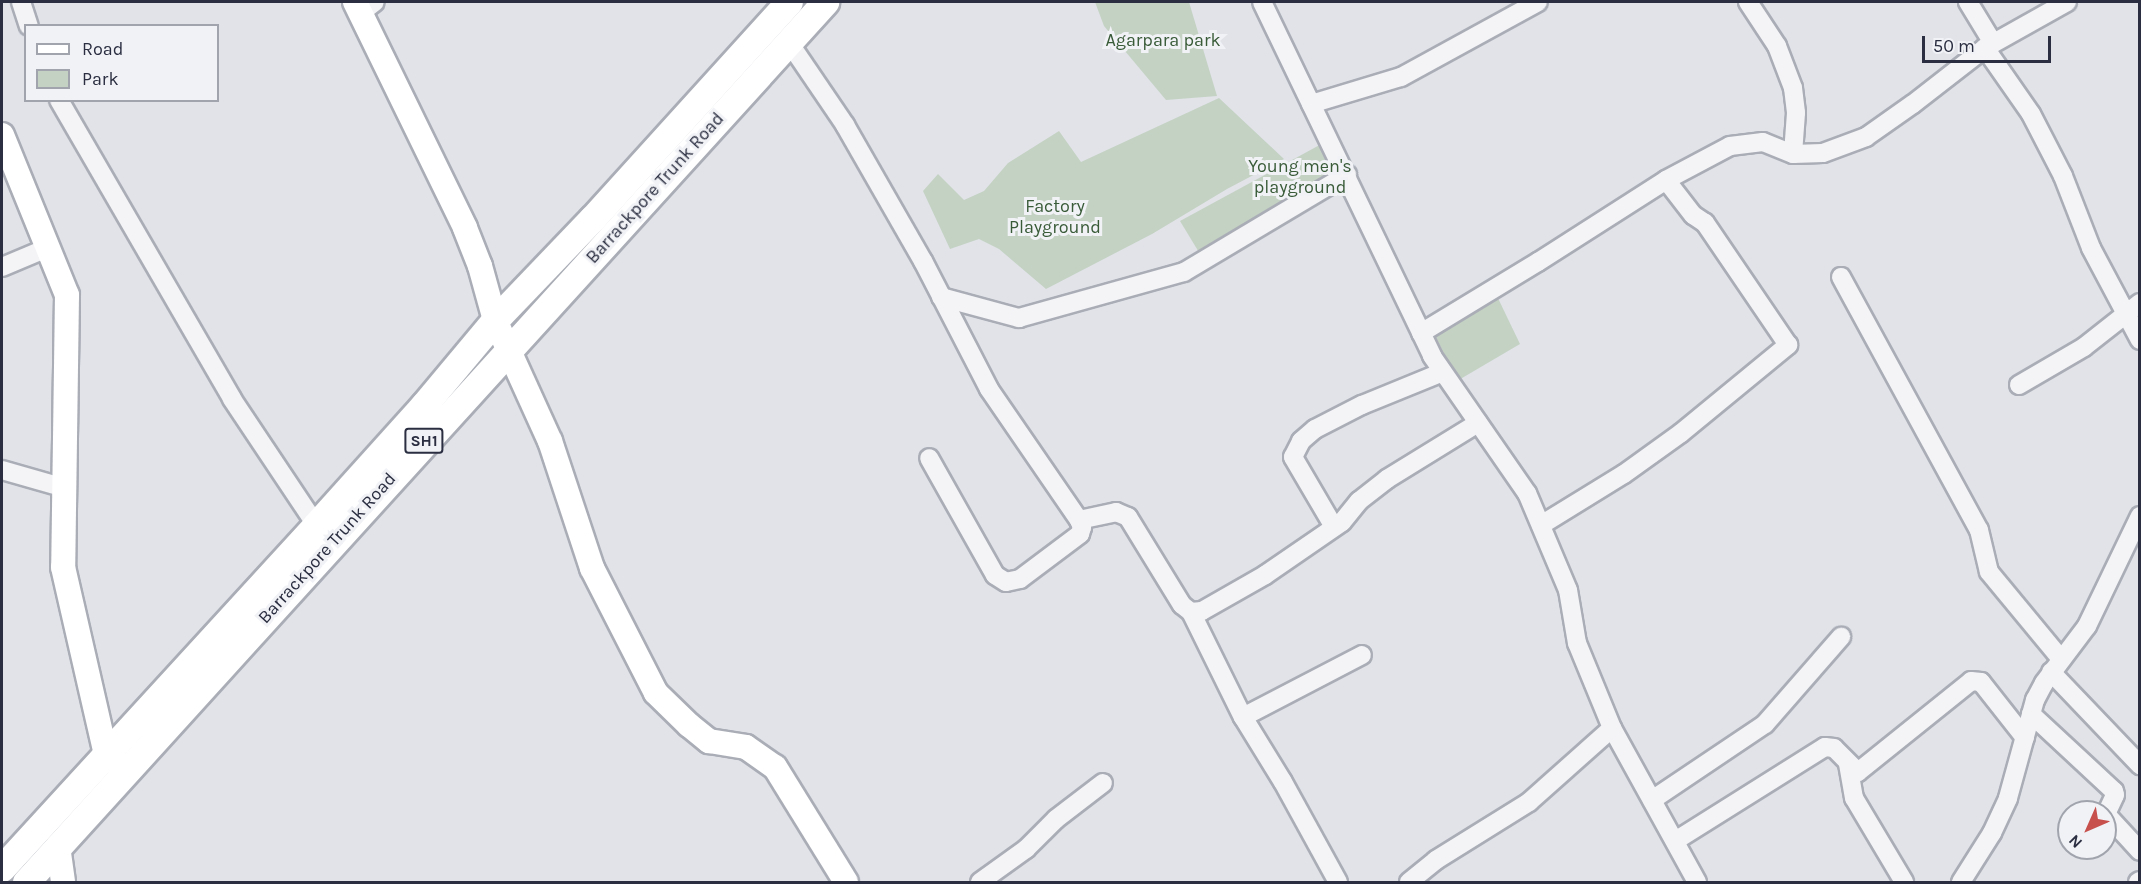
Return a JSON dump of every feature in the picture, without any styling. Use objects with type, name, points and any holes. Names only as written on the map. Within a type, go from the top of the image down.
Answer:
[{"type":"main road","name":"Barrackpore Trunk Road","points":[[2,868],[424,405],[495,320],[592,219],[789,2]]},
{"type":"main road","name":"Barrackpore Trunk Road","points":[[26,882],[825,2]]},
{"type":"street","points":[[21,2],[28,24]]},
{"type":"street","points":[[1262,2],[1421,333],[1443,372],[1527,493],[1568,590],[1577,642],[1612,728],[1696,882]]},
{"type":"street","points":[[1311,104],[1401,77],[1467,43],[1511,7],[1538,2]]},
{"type":"street","points":[[1748,2],[1777,46],[1793,88],[1796,113],[1793,154]]},
{"type":"street","points":[[1968,2],[1989,46],[2031,114],[2063,176],[2091,248],[2133,309],[2139,340]]},
{"type":"street","points":[[1421,333],[1666,180],[1730,146],[1746,142],[1763,142],[1793,154],[1823,153],[1866,137],[1989,46],[2067,2]]},
{"type":"street","points":[[364,5],[465,228],[480,266],[495,320],[550,441],[592,568],[656,693],[709,741],[746,747],[775,767],[846,882]]},
{"type":"street","points":[[788,41],[844,125],[941,297],[988,389],[1079,520],[1082,527],[1080,534],[1020,579],[1006,582],[995,575],[928,458]]},
{"type":"street","points":[[60,102],[232,399],[316,525]]},
{"type":"street","points":[[2,135],[67,295],[63,567],[106,754],[125,771]]},
{"type":"street","points":[[941,297],[1019,318],[1184,272],[1347,175]]},
{"type":"street","points":[[1541,525],[1634,467],[1708,411],[1788,345],[1705,223],[1693,215],[1666,180]]},
{"type":"street","points":[[2,267],[47,248]]},
{"type":"street","points":[[1841,277],[1979,530],[1989,572],[2056,666],[2139,765]]},
{"type":"street","points":[[2019,385],[2084,347],[2133,309]]},
{"type":"street","points":[[1334,527],[1293,457],[1301,441],[1315,429],[1362,405],[1443,372]]},
{"type":"street","points":[[1191,612],[1202,611],[1265,575],[1342,522],[1359,501],[1387,479],[1478,423]]},
{"type":"street","points":[[2,470],[65,489]]},
{"type":"street","points":[[1079,520],[1116,512],[1128,517],[1182,605],[1191,612],[1243,717],[1283,782],[1338,882]]},
{"type":"street","points":[[1961,882],[2001,816],[2035,700],[2056,666],[2096,611],[2139,516]]},
{"type":"street","points":[[1652,800],[1764,724],[1841,637]]},
{"type":"street","points":[[1243,717],[1362,655]]},
{"type":"street","points":[[1675,841],[1825,747],[1834,748],[1858,772],[1971,681],[1981,682],[2025,738]]},
{"type":"street","points":[[2031,714],[2114,791],[2115,795],[2106,816],[2139,851]]},
{"type":"street","points":[[1409,882],[1436,861],[1529,802],[1612,728]]},
{"type":"street","points":[[1848,764],[1854,798],[1904,882]]},
{"type":"street","points":[[980,882],[1026,849],[1056,819],[1103,783]]},
{"type":"street","points":[[58,846],[63,882]]},
{"type":"green space","name":"Agarpara park","points":[[1095,2],[1189,2],[1217,96],[1166,100],[1104,26]]},
{"type":"green space","name":"Factory Playground","points":[[1219,98],[1284,159],[1227,189],[1152,234],[1046,289],[999,249],[979,239],[950,249],[923,191],[938,174],[964,200],[984,191],[1008,163],[1059,131],[1081,162]]},
{"type":"green space","name":"Young men's playground","points":[[1327,141],[1345,176],[1200,254],[1180,221]]},
{"type":"green space","points":[[1495,292],[1520,344],[1457,381],[1433,331]]}]
